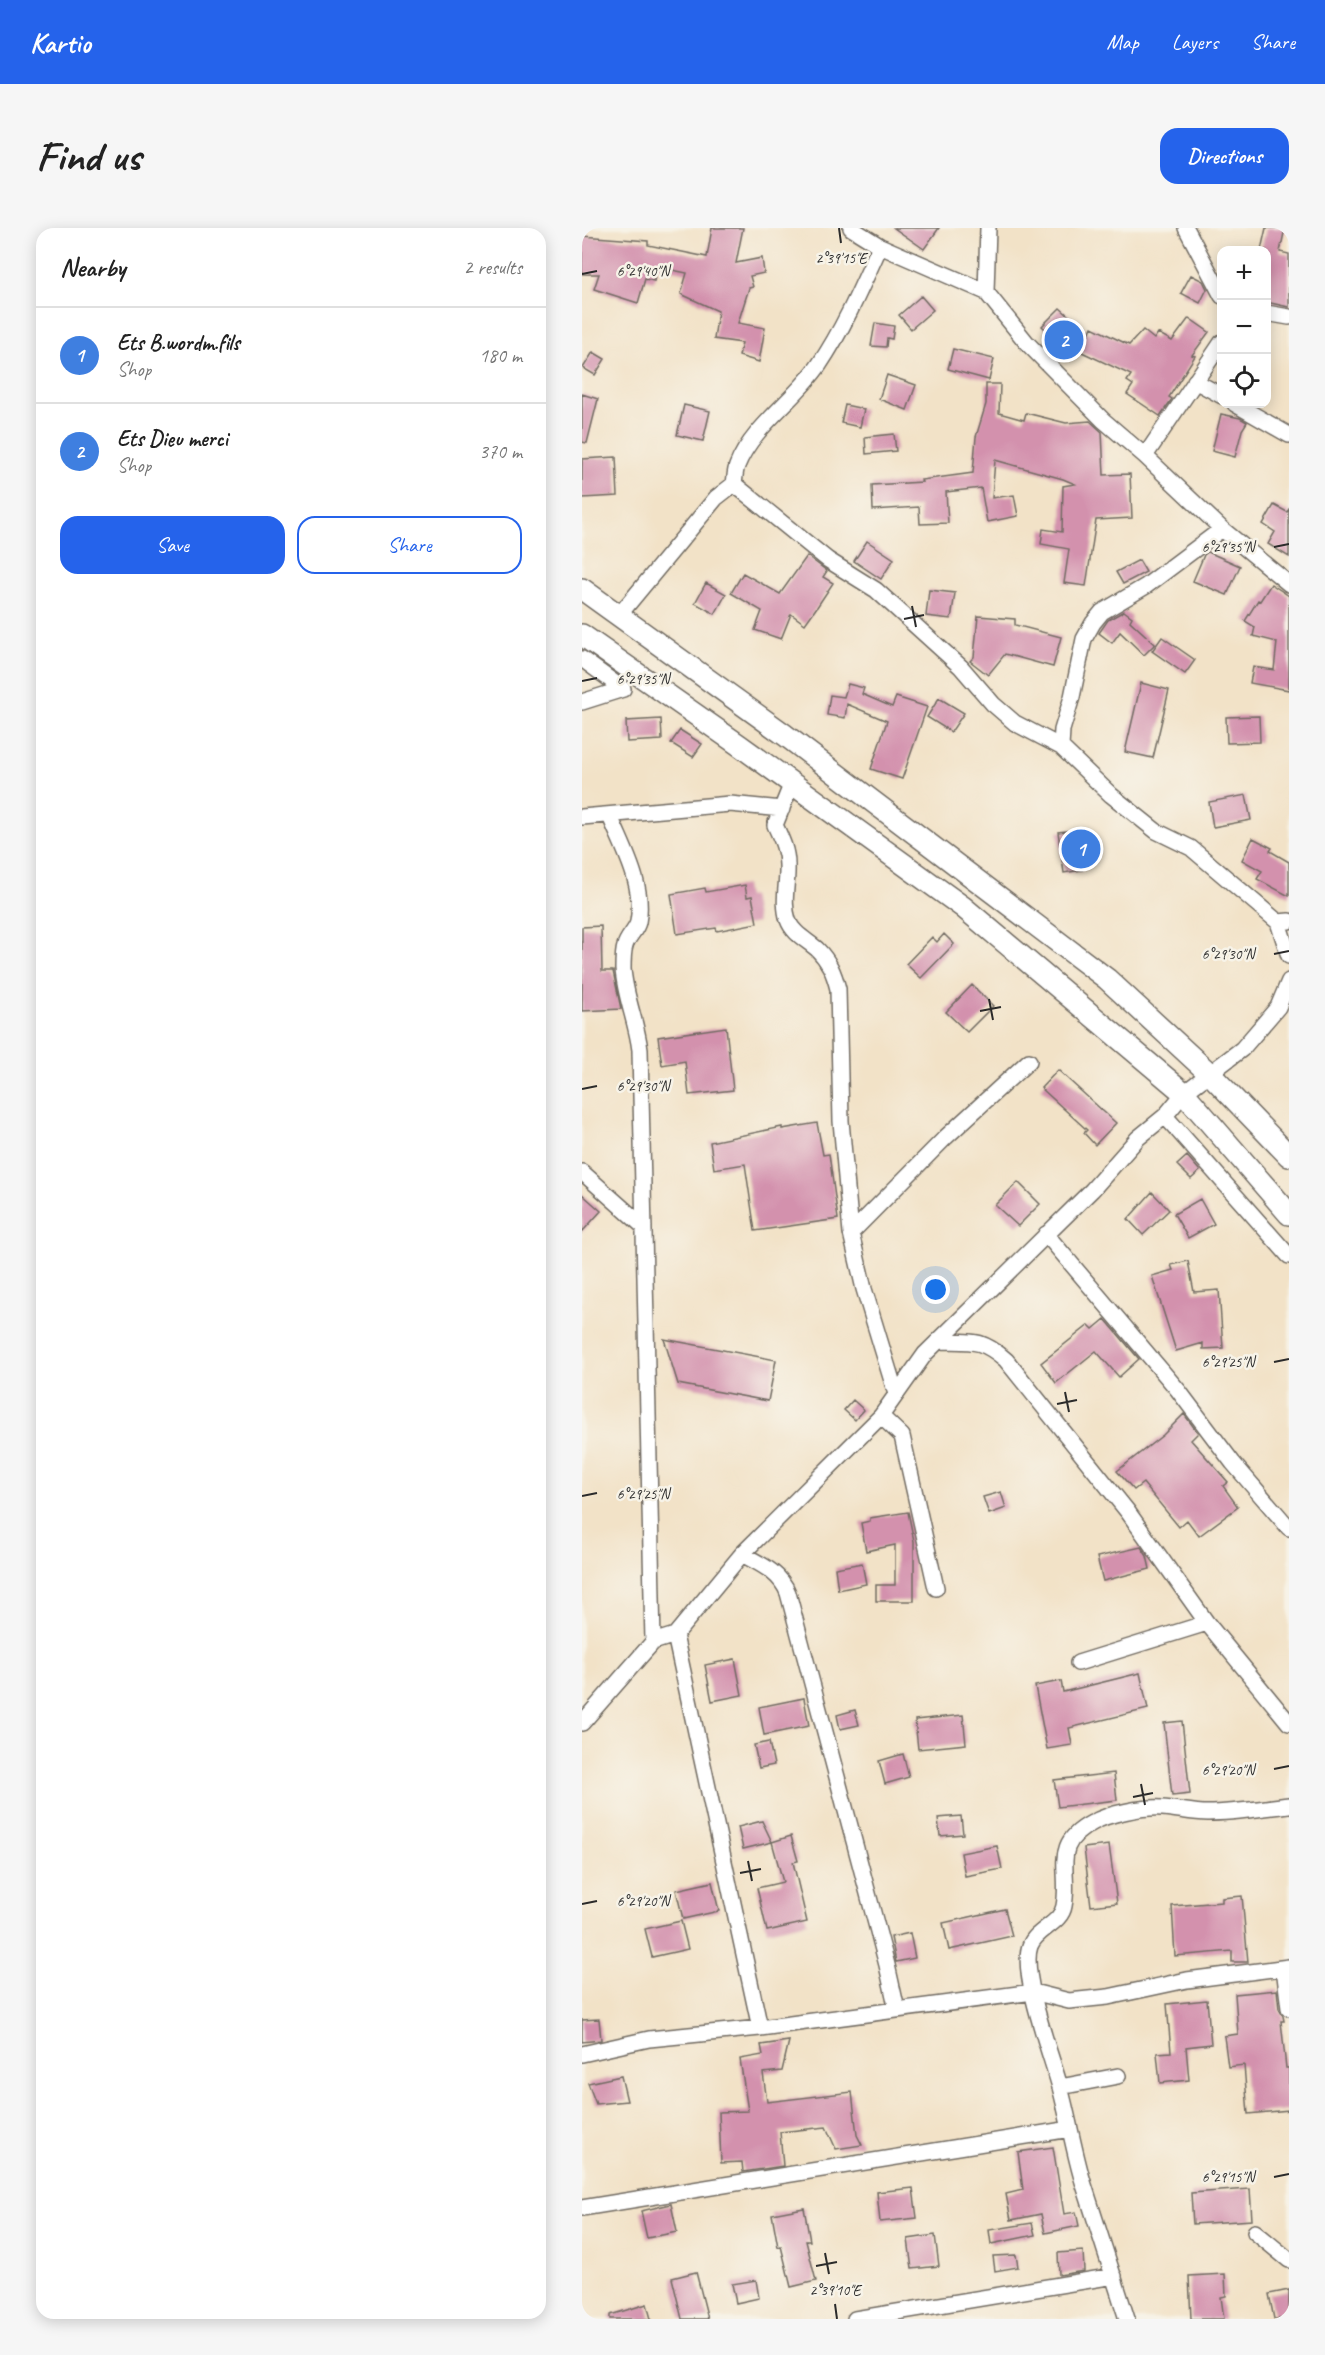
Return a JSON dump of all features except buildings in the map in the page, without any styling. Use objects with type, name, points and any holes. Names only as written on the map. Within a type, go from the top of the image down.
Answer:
[{"type":"main road","points":[[582,589],[786,735],[1107,979],[1211,1075],[1289,1156]]},
{"type":"main road","points":[[582,635],[963,907],[1184,1093],[1289,1215]]},
{"type":"street","points":[[851,228],[880,246],[986,292],[1027,343],[1103,420],[1145,456],[1222,529],[1289,584]]},
{"type":"street","points":[[986,292],[988,228]]},
{"type":"street","points":[[1186,228],[1217,288]]},
{"type":"street","points":[[620,614],[716,498],[734,484],[737,466],[748,448],[771,418],[818,366],[852,306],[880,246]]},
{"type":"street","points":[[1271,314],[1289,317]]},
{"type":"street","points":[[1145,456],[1217,348]]},
{"type":"street","points":[[1195,381],[1217,394]]},
{"type":"street","points":[[1241,408],[1289,435]]},
{"type":"street","points":[[734,484],[828,560],[876,590],[961,667],[1015,723],[1061,747],[1111,795],[1156,831],[1191,848],[1284,921],[1289,956]]},
{"type":"street","points":[[1061,747],[1062,730],[1072,697],[1084,639],[1093,623],[1102,612],[1146,586],[1222,529]]},
{"type":"street","points":[[582,659],[623,689],[582,702]]},
{"type":"street","points":[[792,783],[776,825],[783,842],[787,864],[785,901],[788,921],[799,936],[817,950],[833,968],[838,989],[841,1121],[851,1233],[864,1289],[896,1394]]},
{"type":"street","points":[[582,817],[730,804],[782,809]]},
{"type":"street","points":[[610,816],[634,874],[640,902],[638,924],[624,946],[623,968],[627,995],[637,1026],[640,1050],[653,1642]]},
{"type":"street","points":[[582,1723],[653,1642],[675,1635],[742,1554],[882,1416],[911,1371],[938,1341],[1092,1190],[1138,1138],[1165,1116],[1184,1093],[1211,1075],[1283,1010],[1289,981]]},
{"type":"street","points":[[851,1233],[946,1137],[1029,1061]]},
{"type":"street","points":[[1165,1116],[1289,1256]]},
{"type":"street","points":[[582,1172],[644,1227]]},
{"type":"street","points":[[1046,1234],[1164,1373],[1233,1463],[1289,1528]]},
{"type":"street","points":[[938,1341],[978,1342],[991,1347],[1006,1360],[1128,1512],[1207,1623],[1289,1723]]},
{"type":"street","points":[[882,1416],[902,1436],[936,1588]]},
{"type":"street","points":[[742,1554],[775,1574],[783,1581],[788,1593],[897,2010]]},
{"type":"street","points":[[1078,1663],[1207,1623]]},
{"type":"street","points":[[675,1635],[760,2028]]},
{"type":"street","points":[[1127,2319],[1083,2183],[1060,2087],[1033,1992],[1028,1968],[1030,1946],[1044,1928],[1059,1917],[1064,1910],[1065,1849],[1075,1834],[1091,1823],[1109,1815],[1161,1808],[1207,1813],[1289,1804]]},
{"type":"street","points":[[582,2054],[649,2039],[760,2028],[1033,1992],[1069,2001],[1108,1997],[1187,1980],[1286,1967],[1289,2008]]},
{"type":"street","points":[[1060,2087],[1118,2076]]},
{"type":"street","points":[[582,2208],[1070,2129]]},
{"type":"street","points":[[1255,2232],[1289,2260]]},
{"type":"street","points":[[855,2319],[1114,2276]]},
{"type":"place","name":"Ets Dieu merci","points":[[1064,340]]},
{"type":"place","name":"Ets B.wordm.fils","points":[[1081,849]]}]
